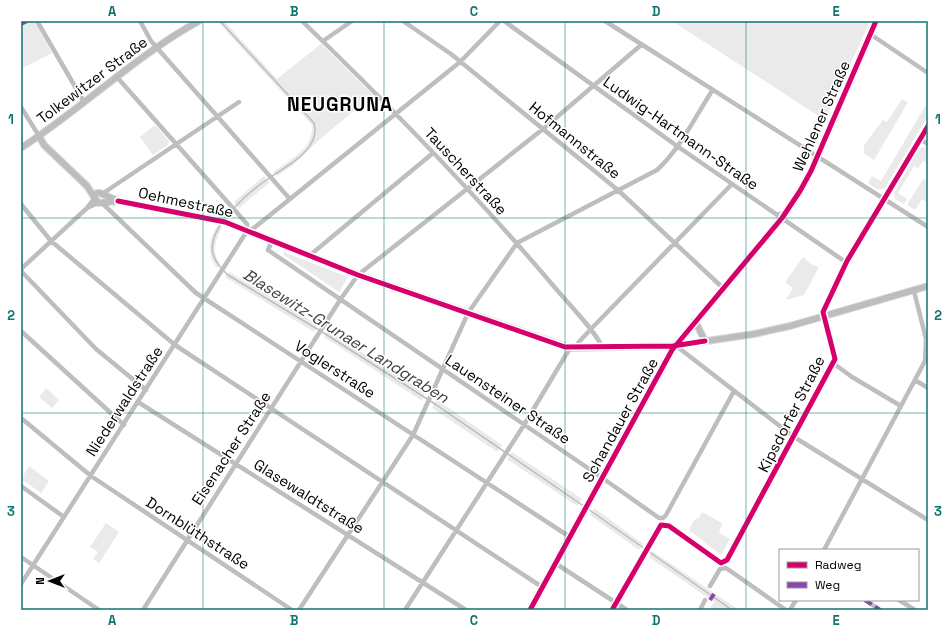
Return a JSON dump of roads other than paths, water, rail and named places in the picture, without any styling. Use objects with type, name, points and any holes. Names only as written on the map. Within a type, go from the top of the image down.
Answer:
[{"type":"main road","name":"Tolkewitzer Straße","points":[[21,148],[156,47],[199,21]]},
{"type":"main road","name":"Wehlener Straße","points":[[782,218],[800,191],[817,156],[876,21]]},
{"type":"main road","name":"Oehmestraße","points":[[39,136],[44,145],[99,198],[116,199],[118,201],[225,222],[358,275],[570,348],[675,345],[754,334],[824,316],[928,286]]},
{"type":"main road","name":"Schandauer Straße","points":[[530,610],[675,345],[782,218]]},
{"type":"main road","points":[[694,321],[705,341]]},
{"type":"street","points":[[38,21],[84,102]]},
{"type":"street","points":[[140,21],[156,47],[289,198]]},
{"type":"street","name":"Tauscherstraße","points":[[302,21],[396,113],[517,243],[590,330],[602,347]]},
{"type":"street","points":[[323,41],[352,21]]},
{"type":"street","name":"Hofmannstraße","points":[[403,21],[460,62],[619,191],[723,288]]},
{"type":"street","points":[[247,231],[460,62],[500,21]]},
{"type":"street","name":"Ludwig-Hartmann-Straße","points":[[504,21],[677,146],[847,263]]},
{"type":"street","points":[[605,21],[712,91],[928,227]]},
{"type":"street","points":[[870,34],[928,73]]},
{"type":"street","name":"Eisenacher Straße","points":[[143,610],[186,539],[300,361],[358,275],[543,129],[641,45]]},
{"type":"street","points":[[116,76],[247,224],[247,231]]},
{"type":"street","points":[[299,610],[413,435],[468,313],[517,243],[657,170],[665,163],[677,146],[712,91]]},
{"type":"street","points":[[146,390],[96,349],[21,270],[99,198],[239,102]]},
{"type":"street","name":"Oehmestraße","points":[[21,107],[39,136]]},
{"type":"street","points":[[824,316],[823,312],[847,263],[928,126]]},
{"type":"street","points":[[920,139],[928,144]]},
{"type":"street","points":[[310,256],[434,153]]},
{"type":"street","points":[[577,348],[578,343],[590,330],[732,184]]},
{"type":"street","name":"Voglerstraße","points":[[99,198],[196,293],[485,483],[570,537]]},
{"type":"street","points":[[21,204],[51,241],[175,345],[542,587]]},
{"type":"street","name":"Niederwaldstraße","points":[[21,584],[220,276],[247,231]]},
{"type":"street","name":"Lauensteiner Straße","points":[[272,241],[268,250],[602,477],[661,519],[666,515],[734,391]]},
{"type":"street","points":[[825,549],[926,362],[926,330],[914,291]]},
{"type":"street","name":"Kipsdorfer Straße","points":[[710,586],[727,560],[835,359],[824,316]]},
{"type":"street","points":[[21,331],[124,425]]},
{"type":"street","points":[[675,345],[794,437],[928,520]]},
{"type":"street","points":[[405,610],[485,483],[524,425],[570,348]]},
{"type":"street","points":[[833,363],[852,377],[901,406]]},
{"type":"street","points":[[915,380],[928,388]]},
{"type":"street","name":"Glasewaldtstraße","points":[[138,402],[466,610]]},
{"type":"street","name":"Dornblüthstraße","points":[[21,418],[91,476],[292,610]]},
{"type":"street","points":[[21,486],[64,518]]},
{"type":"street","points":[[612,610],[648,546],[663,524],[669,526],[786,610]]},
{"type":"street","points":[[21,557],[99,610]]},
{"type":"street","points":[[555,563],[627,610]]},
{"type":"street","points":[[700,610],[705,600]]},
{"type":"street","points":[[790,610],[795,601]]},
{"type":"street","points":[[866,601],[880,610]]},
{"type":"street","points":[[900,601],[914,610]]},
{"type":"waterway","name":"Blasewitz‐Grunaer Landgraben","points":[[220,21],[314,123],[315,128],[315,134],[312,141],[302,154],[255,189],[235,207]]},
{"type":"waterway","name":"Blasewitz‐Grunaer Landgraben","points":[[224,219],[232,210]]},
{"type":"waterway","name":"Blasewitz‐Grunaer Landgraben","points":[[221,224],[214,239],[212,251],[217,263],[228,275],[327,335],[435,404],[585,507]]},
{"type":"waterway","name":"Blasewitz‐Grunaer Landgraben","points":[[588,509],[732,610]]},
{"type":"tram line","points":[[21,149],[66,118],[154,50],[201,21]]},
{"type":"tram line","points":[[502,21],[676,147],[767,209],[775,213],[787,211]]},
{"type":"tram line","points":[[529,610],[673,346],[781,217],[801,189],[874,21]]},
{"type":"district","name":"NEUGRUNA","points":[[340,104]]}]
